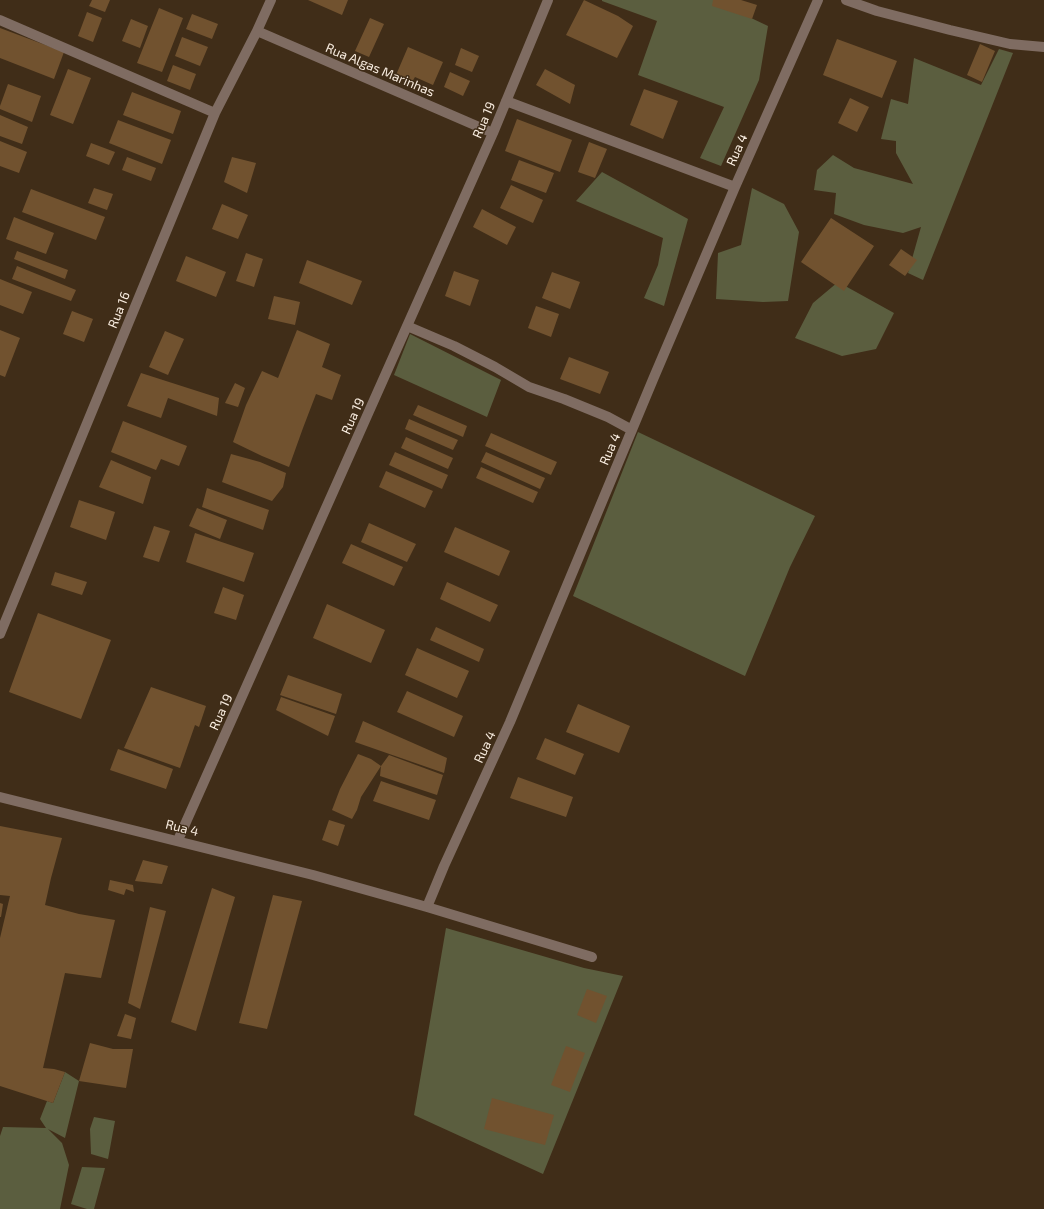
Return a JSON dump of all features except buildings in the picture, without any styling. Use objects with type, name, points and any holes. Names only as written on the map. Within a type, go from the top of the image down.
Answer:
[{"type":"street","name":"Rua 16","points":[[0,634],[215,113],[257,32],[270,0]]},
{"type":"street","name":"Rua 19","points":[[178,840],[493,133],[548,0]]},
{"type":"street","name":"Rua 4","points":[[427,907],[444,866],[510,722],[735,187],[818,0]]},
{"type":"street","points":[[846,0],[877,11],[1010,44],[1044,47]]},
{"type":"street","points":[[0,20],[215,113]]},
{"type":"street","name":"Rua Algas Marinhas","points":[[257,32],[493,133]]},
{"type":"street","points":[[506,101],[735,187]]},
{"type":"street","points":[[407,326],[454,346],[495,367],[529,387],[564,399],[608,417],[632,430]]},
{"type":"street","name":"Rua 4","points":[[0,797],[178,840],[313,875],[427,907],[592,957]]},
{"type":"green space","points":[[602,0],[713,0],[768,26],[759,80],[721,166],[700,158],[724,107],[638,75],[657,21]]},
{"type":"green space","points":[[999,49],[1013,53],[923,280],[908,273],[921,227],[903,233],[864,225],[834,214],[836,193],[814,190],[817,170],[833,155],[854,168],[913,184],[896,153],[896,141],[881,139],[891,99],[908,104],[914,58],[981,85]]},
{"type":"green space","points":[[602,172],[688,219],[664,306],[644,298],[658,265],[663,238],[576,201]]},
{"type":"green space","points":[[752,188],[784,204],[799,232],[788,301],[763,302],[716,299],[718,253],[741,245]]},
{"type":"green space","points":[[838,282],[894,313],[876,349],[842,356],[795,338],[813,303]]},
{"type":"green space","points":[[410,334],[501,380],[487,417],[394,375]]},
{"type":"green space","points":[[638,432],[815,516],[790,567],[745,676],[573,596]]},
{"type":"green space","points":[[446,928],[584,968],[623,976],[543,1174],[414,1115]]},
{"type":"green space","points":[[65,1072],[79,1081],[65,1138],[48,1129],[62,1143],[69,1165],[60,1209],[0,1209],[0,1136],[3,1127],[46,1128],[40,1119],[47,1101],[53,1103]]},
{"type":"green space","points":[[94,1117],[115,1121],[108,1159],[91,1154],[90,1129]]},
{"type":"green space","points":[[82,1167],[105,1168],[94,1209],[87,1209],[71,1204]]}]
